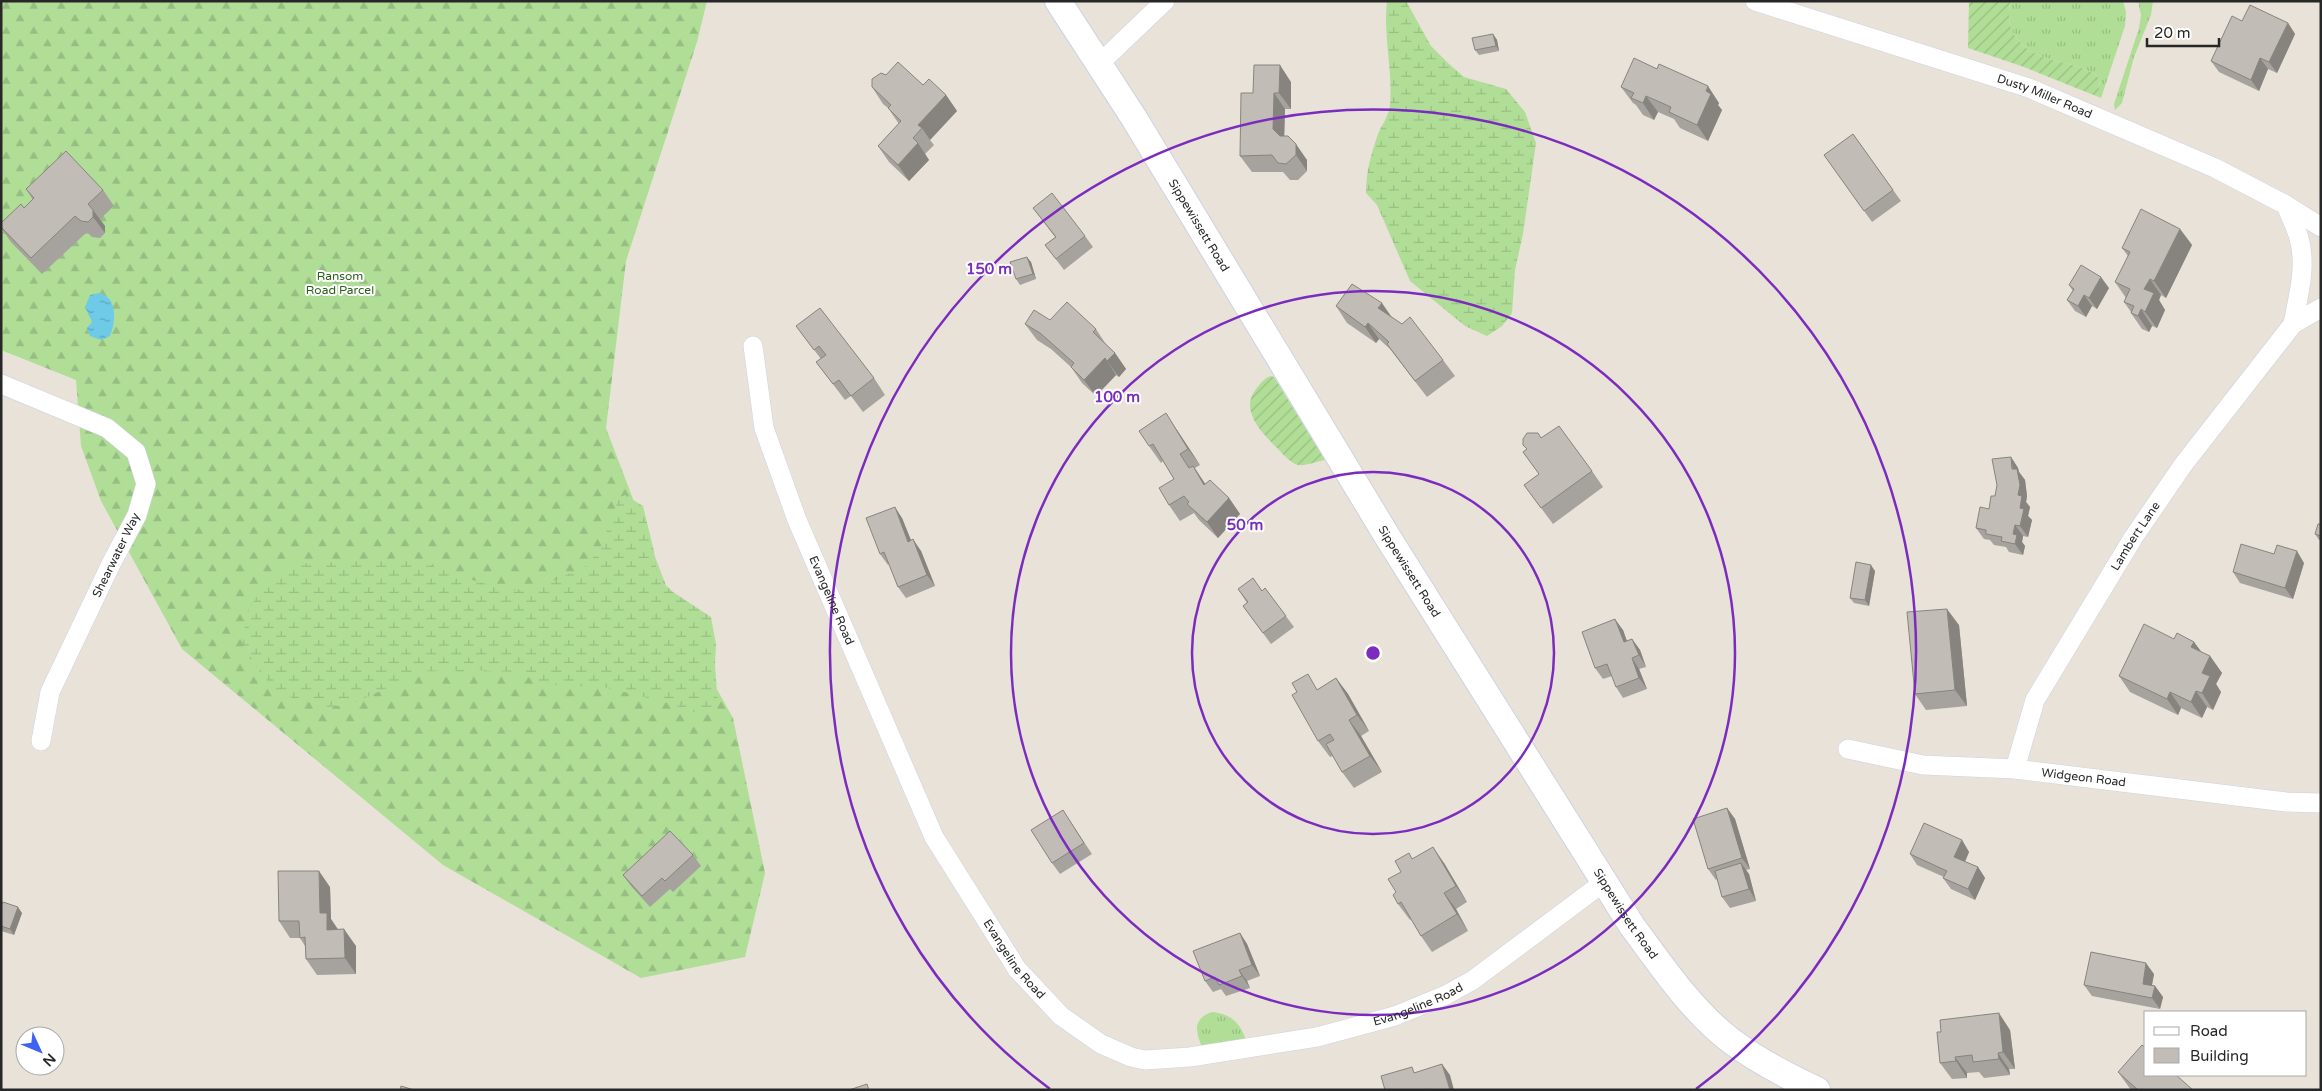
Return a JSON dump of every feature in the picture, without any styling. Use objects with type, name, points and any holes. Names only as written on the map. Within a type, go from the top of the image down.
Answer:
[{"type":"main road","name":"Sippewissett Road","points":[[1058,1],[1100,63],[1392,544],[1604,882],[1666,974],[1708,1020],[1730,1040],[1754,1056],[1817,1090]]},
{"type":"street","points":[[1100,63],[1165,1]]},
{"type":"street","name":"Dusty Miller Road","points":[[1755,1],[2029,88],[2215,168],[2286,205],[2321,227]]},
{"type":"street","name":"Lambert Lane","points":[[2286,205],[2299,238],[2302,259],[2301,284],[2293,324]]},
{"type":"street","name":"Lambert Lane","points":[[2015,769],[2035,700],[2132,538],[2183,465],[2293,324],[2321,308]]},
{"type":"street","name":"Evangeline Road","points":[[753,346],[764,428],[791,502],[934,837],[1016,969],[1061,1016],[1101,1044],[1131,1057],[1145,1060],[1190,1057],[1317,1037],[1395,1016],[1446,995],[1473,980],[1604,882]]},
{"type":"street","name":"Shearwater Way","points":[[1,384],[107,428],[136,452],[146,484],[138,515],[111,564],[50,692],[40,741]]},
{"type":"street","name":"Widgeon Road","points":[[1848,748],[1923,765],[2015,769],[2286,802],[2321,802]]},
{"type":"green space","name":"Ransom Road Parcel","points":[[1,1],[707,1],[697,42],[626,261],[606,428],[681,625],[733,718],[765,873],[745,957],[641,978],[443,865],[182,649],[101,501],[81,446],[76,380],[1,350]]},
{"type":"green space","points":[[1387,1],[1406,1],[1431,46],[1464,77],[1506,89],[1525,112],[1536,143],[1523,234],[1515,270],[1512,313],[1502,326],[1487,336],[1465,326],[1410,281],[1377,205],[1366,193],[1371,156],[1390,105],[1391,92],[1386,27]]},
{"type":"green space","points":[[1969,1],[2010,1],[2010,25],[2018,40],[2036,54],[2082,68],[2096,75],[2100,83],[2096,96],[2024,67],[1968,48]]},
{"type":"green space","points":[[2010,1],[2123,1],[2126,12],[2125,26],[2101,98],[2096,96],[2100,83],[2096,75],[2082,68],[2036,54],[2018,40],[2010,25]]},
{"type":"green space","points":[[2138,1],[2153,1],[2151,15],[2134,57],[2122,103],[2115,110],[2114,104],[2139,28],[2141,15]]},
{"type":"green space","points":[[1271,376],[1274,377],[1325,460],[1305,465],[1295,464],[1284,455],[1254,421],[1250,405],[1251,397],[1263,381]]},
{"type":"green space","points":[[625,495],[643,506],[654,551],[657,577],[673,592],[711,617],[716,644],[715,665],[718,705],[715,712],[702,715],[668,703],[604,687],[551,685],[513,672],[469,670],[426,671],[351,704],[329,707],[281,695],[261,674],[243,644],[246,613],[265,584],[291,564],[410,558],[465,578],[512,591],[551,582],[586,566],[600,549],[619,498]]},
{"type":"green space","points":[[1212,1012],[1234,1020],[1241,1028],[1246,1040],[1202,1047],[1197,1026],[1201,1018]]},
{"type":"water","points":[[99,293],[110,299],[114,311],[110,336],[101,340],[90,336],[87,328],[92,322],[85,307],[90,295]]},
{"type":"building","points":[[2250,5],[2288,23],[2269,62],[2260,58],[2251,80],[2211,61],[2232,16],[2242,21]]},
{"type":"building","points":[[1493,34],[1496,46],[1475,50],[1472,38]]},
{"type":"building","points":[[1634,58],[1657,69],[1659,64],[1708,86],[1706,91],[1711,94],[1697,125],[1669,112],[1671,107],[1646,96],[1643,103],[1631,98],[1634,93],[1621,87]]},
{"type":"building","points":[[898,62],[923,85],[929,79],[946,95],[918,125],[922,128],[913,138],[918,143],[898,165],[878,146],[901,121],[888,108],[891,105],[872,87],[872,79],[881,73],[886,75]]},
{"type":"building","points":[[1254,65],[1280,65],[1279,93],[1274,93],[1273,129],[1280,136],[1288,136],[1296,144],[1296,155],[1286,164],[1278,163],[1272,155],[1240,156],[1241,93],[1253,93]]},
{"type":"building","points":[[1853,134],[1893,190],[1864,211],[1824,155]]},
{"type":"building","points":[[66,151],[103,190],[88,204],[93,210],[93,217],[88,222],[81,221],[75,216],[31,258],[1,227],[1,223],[21,204],[24,208],[34,198],[26,189]]},
{"type":"building","points":[[1052,193],[1085,236],[1056,259],[1045,245],[1056,237],[1033,208]]},
{"type":"building","points":[[2141,209],[2180,229],[2154,281],[2150,279],[2144,289],[2154,293],[2145,312],[2141,309],[2138,316],[2131,313],[2134,306],[2124,302],[2130,289],[2115,282],[2130,252],[2122,248]]},
{"type":"building","points":[[1027,257],[1033,274],[1016,279],[1010,262]]},
{"type":"building","points":[[2081,265],[2101,277],[2089,298],[2084,295],[2078,306],[2067,300],[2074,289],[2069,285]]},
{"type":"building","points":[[1352,284],[1382,303],[1378,308],[1402,324],[1410,317],[1443,360],[1415,381],[1387,344],[1389,342],[1368,323],[1365,327],[1336,306]]},
{"type":"building","points":[[1067,302],[1096,329],[1093,332],[1115,353],[1107,361],[1105,358],[1084,380],[1071,367],[1074,363],[1040,333],[1025,324],[1034,310],[1050,320]]},
{"type":"building","points":[[820,308],[874,378],[851,396],[839,380],[833,384],[816,362],[826,355],[819,346],[814,350],[796,326]]},
{"type":"building","points":[[1166,413],[1188,449],[1180,454],[1189,468],[1193,466],[1204,485],[1210,480],[1229,498],[1207,522],[1187,504],[1189,502],[1184,496],[1169,505],[1159,488],[1174,479],[1153,444],[1149,446],[1139,431]]},
{"type":"building","points":[[1559,426],[1592,471],[1541,508],[1524,485],[1539,474],[1523,452],[1527,449],[1523,445],[1523,439],[1527,433],[1538,433],[1541,438]]},
{"type":"building","points":[[2011,457],[2012,469],[2017,469],[2020,485],[2018,495],[2022,496],[2020,508],[2024,509],[2020,526],[2015,525],[2013,534],[2017,535],[2015,544],[2001,541],[2002,537],[1986,534],[1986,530],[1976,528],[1980,507],[1989,509],[1991,496],[1995,496],[1997,485],[1992,459]]},
{"type":"building","points":[[895,507],[908,542],[913,539],[927,575],[898,587],[884,552],[880,554],[866,518]]},
{"type":"building","points":[[2318,524],[2321,524],[2321,536],[2315,534]]},
{"type":"building","points":[[2241,544],[2274,554],[2277,545],[2297,551],[2285,588],[2233,572]]},
{"type":"building","points":[[1856,562],[1871,565],[1865,600],[1850,598]]},
{"type":"building","points":[[1253,578],[1262,591],[1265,588],[1286,616],[1263,633],[1243,606],[1248,602],[1238,589]]},
{"type":"building","points":[[1947,609],[1955,690],[1915,694],[1907,612]]},
{"type":"building","points":[[1615,619],[1624,642],[1632,639],[1639,655],[1632,658],[1639,678],[1616,687],[1607,664],[1595,668],[1582,632]]},
{"type":"building","points":[[2144,624],[2174,639],[2177,633],[2194,642],[2191,647],[2210,656],[2202,673],[2210,676],[2202,693],[2196,691],[2191,702],[2170,692],[2167,699],[2119,676]]},
{"type":"building","points":[[1308,674],[1317,690],[1336,678],[1357,715],[1349,720],[1370,756],[1342,772],[1326,744],[1334,740],[1330,734],[1318,741],[1292,695],[1297,692],[1292,683]]},
{"type":"building","points":[[1727,808],[1742,858],[1708,869],[1693,819]]},
{"type":"building","points":[[1063,810],[1084,843],[1052,863],[1031,830]]},
{"type":"building","points":[[1924,823],[1962,840],[1954,857],[1978,867],[1968,889],[1943,878],[1947,871],[1910,854]]},
{"type":"building","points":[[670,831],[693,855],[665,881],[662,878],[642,896],[623,875]]},
{"type":"building","points":[[1433,847],[1456,886],[1444,893],[1457,914],[1421,936],[1401,902],[1398,904],[1393,895],[1396,892],[1388,879],[1401,872],[1395,861],[1409,853],[1412,859]]},
{"type":"building","points":[[1741,863],[1749,889],[1722,897],[1715,871]]},
{"type":"building","points":[[278,871],[319,871],[320,913],[327,913],[327,930],[344,929],[345,958],[306,959],[305,937],[300,938],[299,921],[279,921]]},
{"type":"building","points":[[3,902],[18,907],[10,929],[1,926],[1,906]]},
{"type":"building","points":[[1240,933],[1252,965],[1239,970],[1242,976],[1219,985],[1215,977],[1205,981],[1193,951]]},
{"type":"building","points":[[2091,952],[2146,963],[2143,984],[2155,986],[2152,998],[2084,985]]},
{"type":"building","points":[[1999,1013],[2003,1052],[1998,1053],[1999,1059],[1973,1062],[1972,1055],[1955,1057],[1956,1061],[1940,1063],[1937,1032],[1941,1032],[1940,1020]]},
{"type":"building","points":[[2142,1045],[2144,1046],[2144,1076],[2177,1076],[2193,1090],[2138,1090],[2118,1072]]},
{"type":"building","points":[[1442,1064],[1450,1090],[1385,1090],[1381,1076],[1412,1067],[1414,1073]]},
{"type":"building","points":[[867,1084],[869,1090],[849,1090]]},
{"type":"building","points":[[401,1086],[414,1090],[400,1090]]}]
